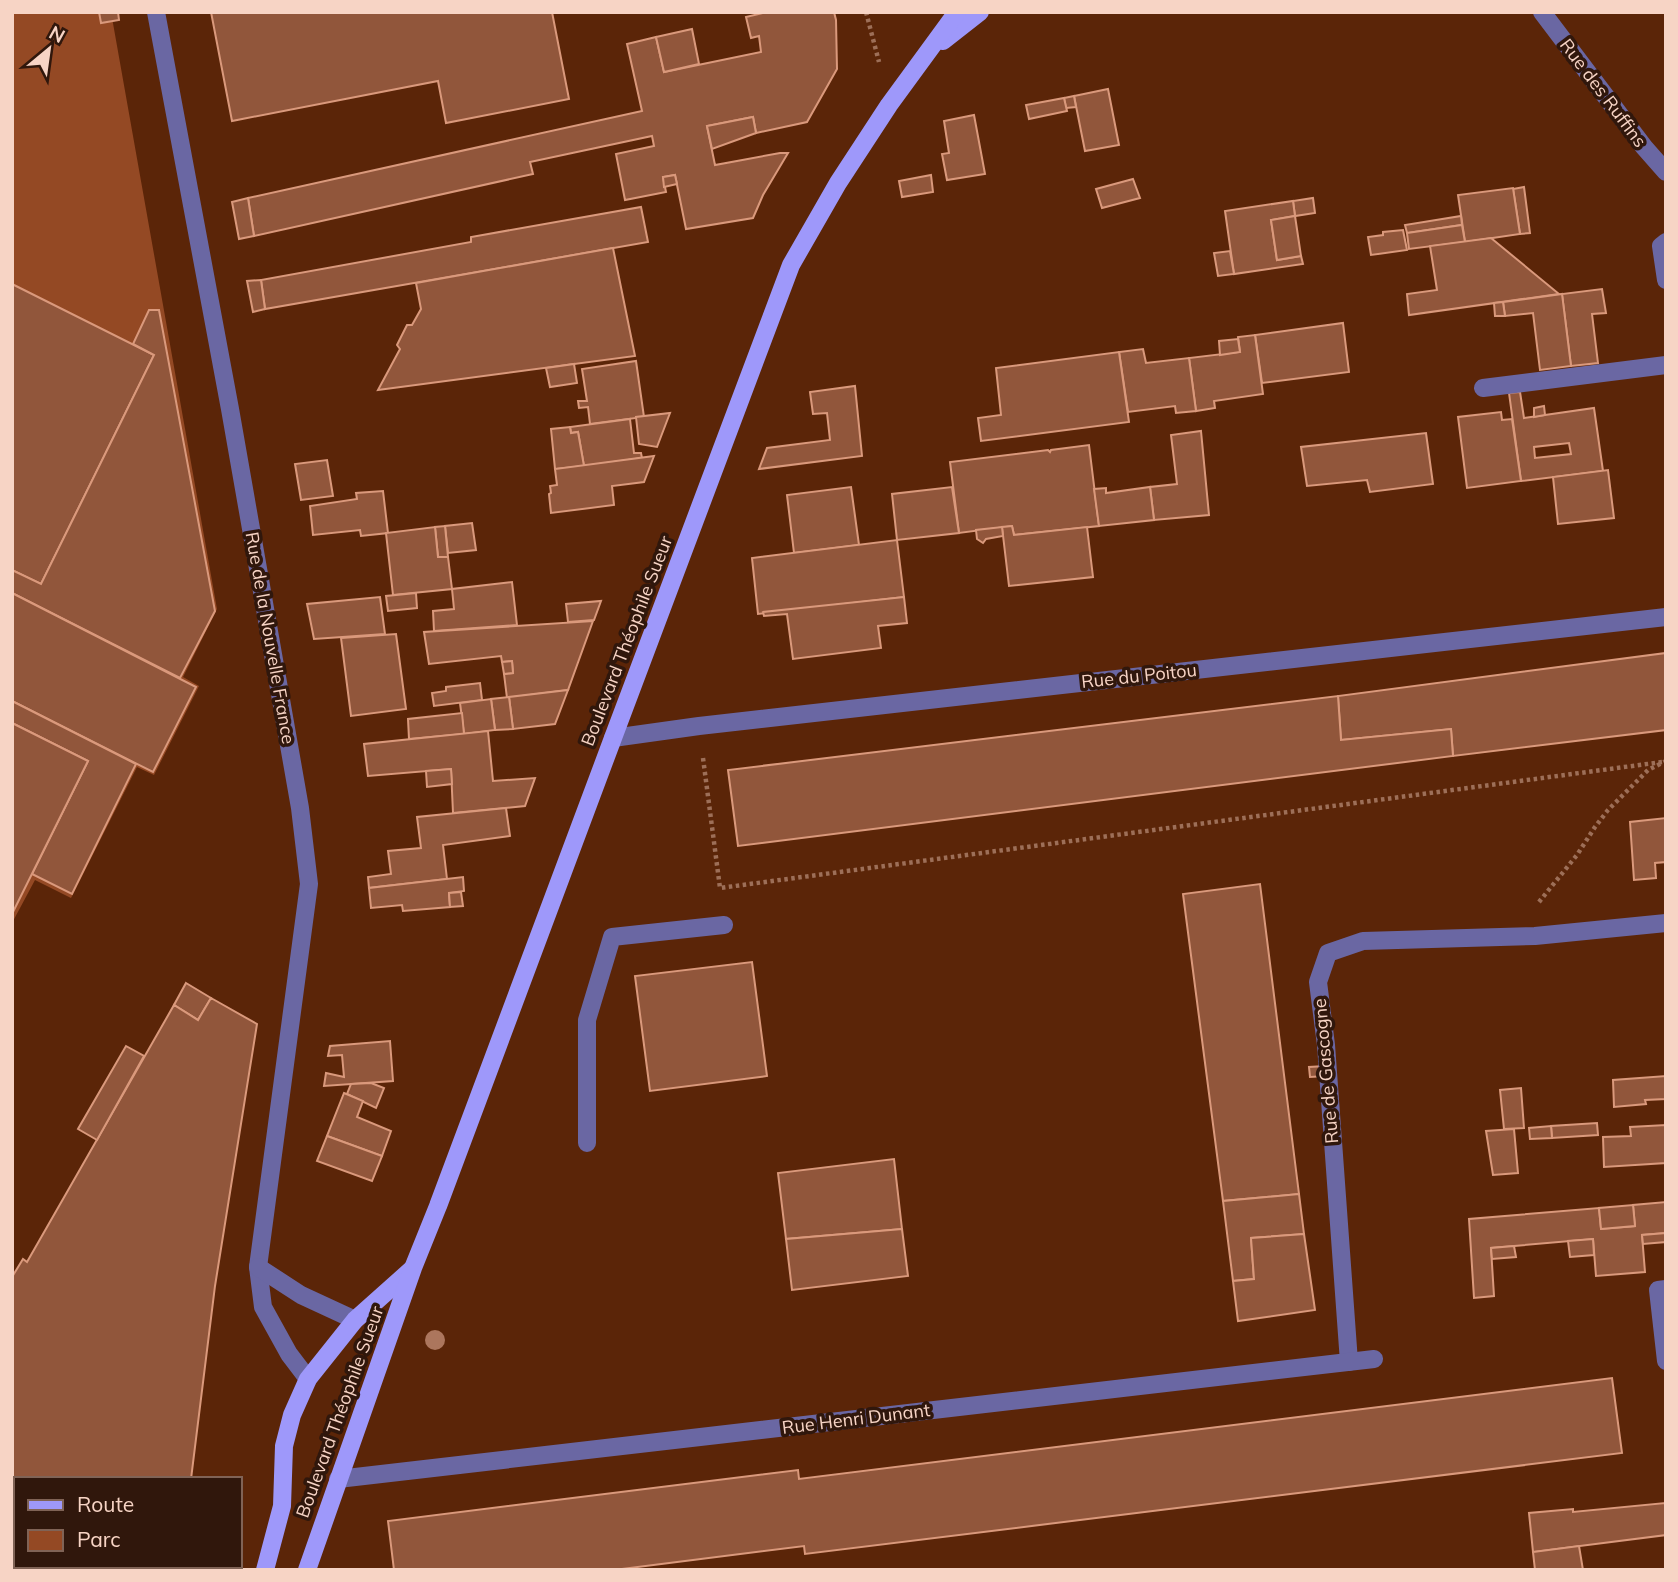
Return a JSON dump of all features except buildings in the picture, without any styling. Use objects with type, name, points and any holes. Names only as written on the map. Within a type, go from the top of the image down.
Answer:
[{"type":"main road","name":"Boulevard Théophile Sueur","points":[[307,1570],[413,1268],[791,265],[838,183],[889,106],[957,12]]},
{"type":"main road","name":"Boulevard Théophile Sueur","points":[[927,54],[979,12]]},
{"type":"main road","name":"Boulevard Théophile Sueur","points":[[265,1570],[282,1506],[284,1446],[292,1415],[308,1379],[355,1320],[413,1268]]},
{"type":"street","name":"Rue de la Nouvelle France","points":[[156,12],[293,767],[309,884],[258,1268],[263,1307],[289,1354],[308,1379]]},
{"type":"street","name":"Rue des Ruffins","points":[[1542,12],[1666,172]]},
{"type":"street","points":[[1666,242],[1661,246],[1666,281]]},
{"type":"street","points":[[1483,388],[1666,365]]},
{"type":"street","name":"Rue du Poitou","points":[[612,738],[1666,617]]},
{"type":"street","name":"Rue de Gascogne","points":[[1349,1362],[1326,1045],[1318,982],[1328,953],[1363,942],[1535,936],[1666,923]]},
{"type":"street","points":[[587,1143],[587,1020],[612,937],[724,925]]},
{"type":"street","points":[[258,1268],[301,1295],[355,1320]]},
{"type":"street","points":[[1666,1289],[1658,1290],[1666,1361]]},
{"type":"street","name":"Rue Henri Dunant","points":[[338,1479],[1374,1359]]},
{"type":"path","points":[[866,12],[889,106]]},
{"type":"path","points":[[699,726],[720,888],[1664,762]]},
{"type":"path","points":[[1535,936],[1537,904],[1577,855],[1608,810],[1648,770],[1664,762]]},
{"type":"green space","points":[[12,12],[111,12],[217,609],[183,677],[199,686],[154,775],[137,767],[71,898],[35,880],[12,923]]}]
